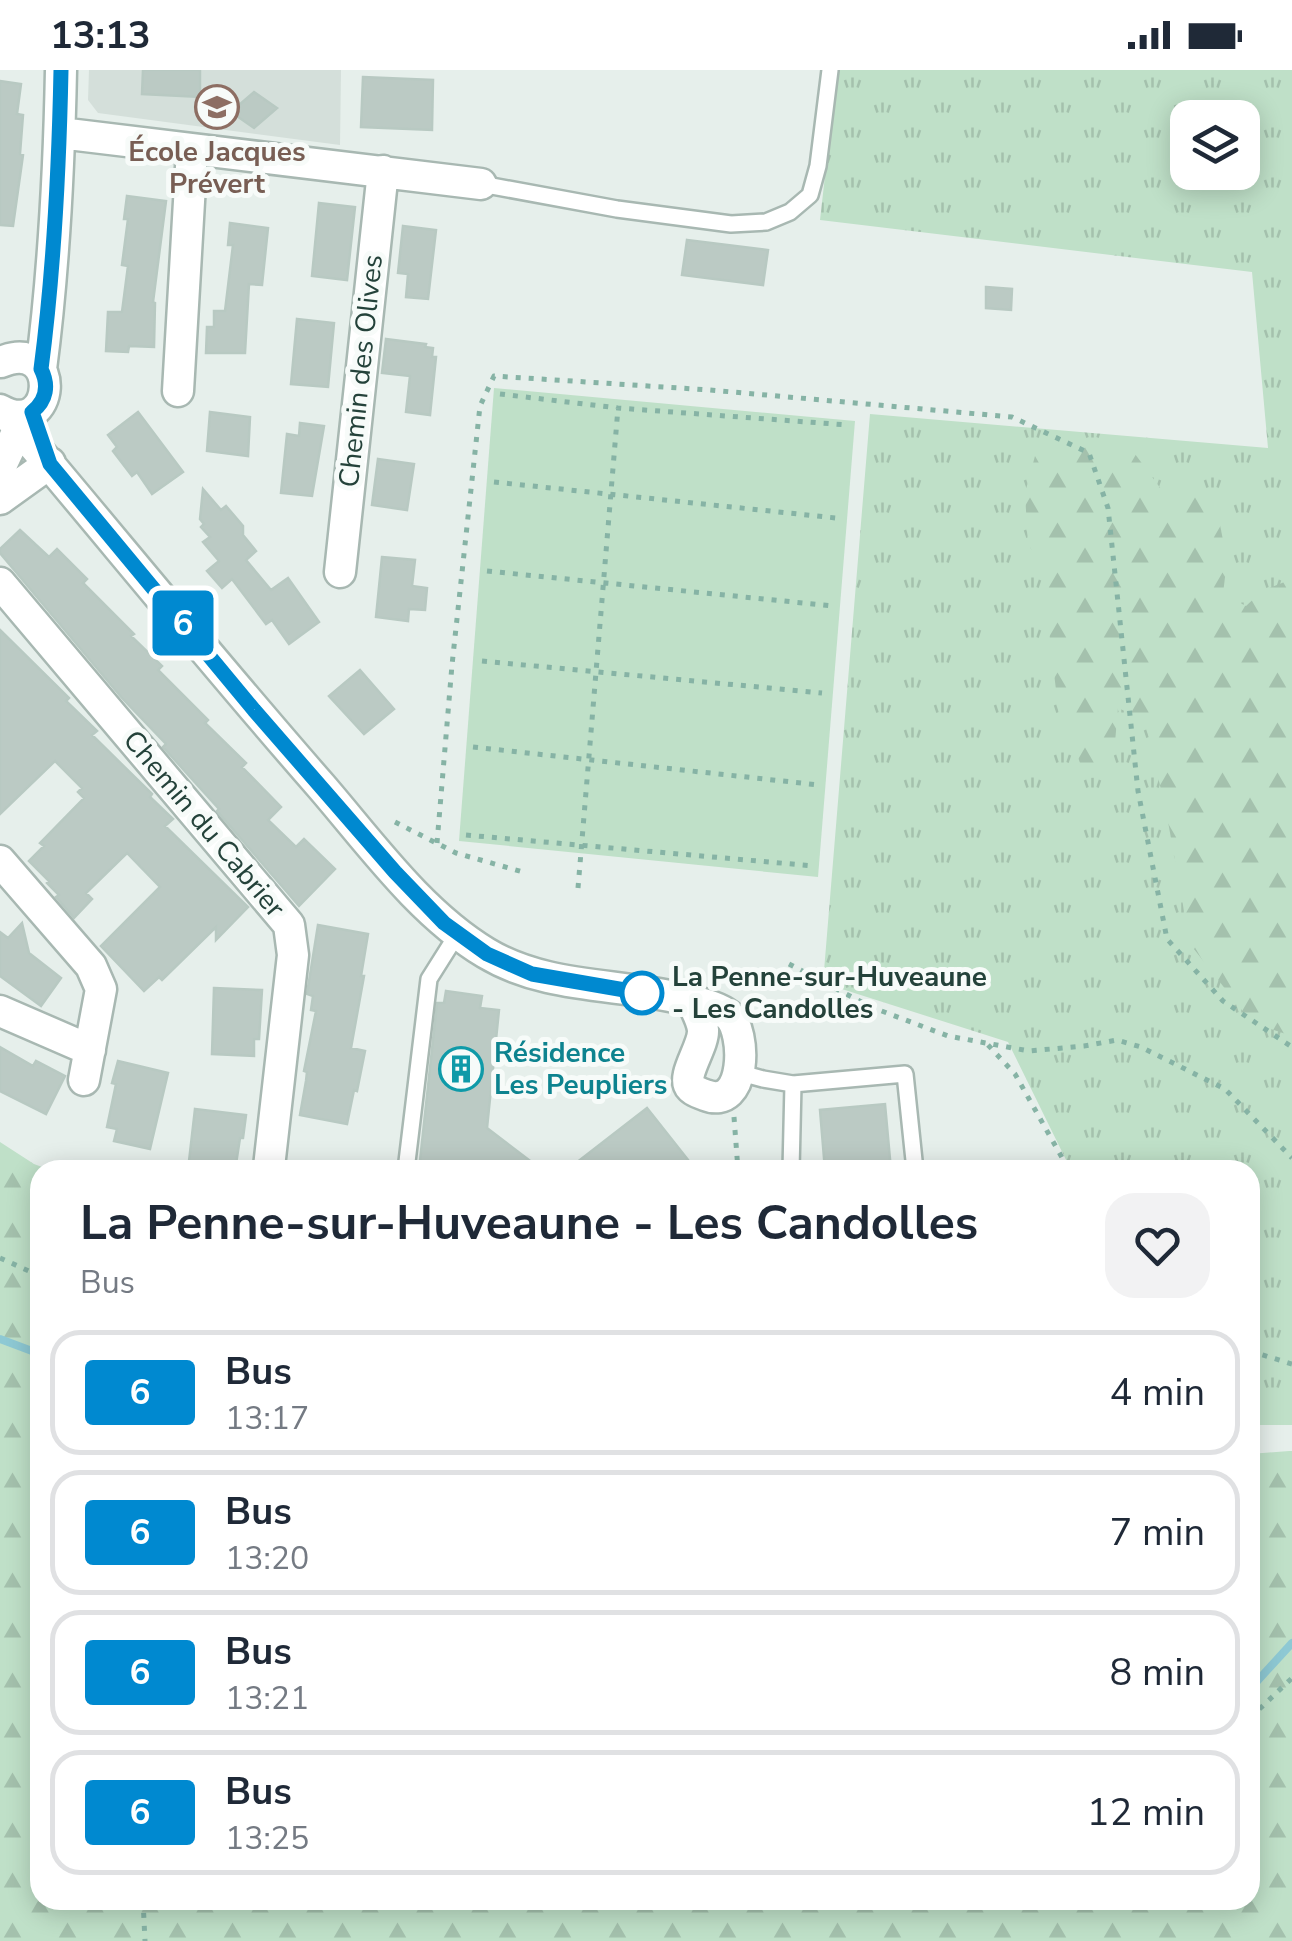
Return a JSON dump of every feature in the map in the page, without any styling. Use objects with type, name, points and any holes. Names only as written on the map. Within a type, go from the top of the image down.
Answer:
[{"type":"street","points":[[15,416],[38,407],[46,392],[41,369],[50,302],[61,70]]},
{"type":"street","points":[[60,133],[481,184]]},
{"type":"street","points":[[178,391],[192,150]]},
{"type":"street","name":"Chemin des Olives","points":[[340,572],[383,171]]},
{"type":"street","points":[[1,362],[50,302]]},
{"type":"street","points":[[1,362],[9,358],[26,359],[41,369]]},
{"type":"street","points":[[15,416],[50,464],[305,768],[444,923],[487,954],[532,974],[670,995],[692,1001],[727,1014],[734,1022],[736,1081],[724,1096],[711,1098],[692,1089],[687,1081],[703,1032],[692,1001]]},
{"type":"street","points":[[0,468],[15,416]]},
{"type":"street","points":[[0,499],[50,464]]},
{"type":"street","name":"Chemin du Cabrier","points":[[0,583],[289,925],[293,955],[269,1160]]},
{"type":"street","points":[[0,861],[90,966],[101,989],[87,1065],[0,1010]]},
{"type":"lane","points":[[481,184],[731,224],[766,222],[790,212],[810,195],[818,166],[830,70]]},
{"type":"lane","points":[[407,1160],[429,979],[458,933]]},
{"type":"lane","points":[[736,1081],[793,1084],[905,1074],[914,1160]]},
{"type":"lane","points":[[791,1160],[793,1084]]},
{"type":"path","points":[[437,843],[480,406],[494,376],[710,390],[1012,417],[1089,453],[1108,508],[1138,791],[1166,939],[1223,1001],[1292,1047]]},
{"type":"path","points":[[500,394],[618,408],[848,425]]},
{"type":"path","points":[[578,888],[618,408]]},
{"type":"path","points":[[494,482],[836,518]]},
{"type":"path","points":[[487,571],[833,606]]},
{"type":"path","points":[[482,661],[822,693]]},
{"type":"path","points":[[473,747],[819,785]]},
{"type":"path","points":[[396,822],[456,852],[524,872]]},
{"type":"path","points":[[466,836],[814,866]]},
{"type":"path","points":[[789,964],[871,1007],[948,1036],[1029,1051],[1117,1040],[1141,1047],[1225,1089],[1292,1158]]},
{"type":"path","points":[[986,1043],[1015,1074],[1063,1160]]},
{"type":"path","points":[[736,1081],[738,1160]]},
{"type":"path","points":[[0,1258],[30,1272]]},
{"type":"path","points":[[1260,1355],[1292,1364]]},
{"type":"path","points":[[1260,1708],[1292,1678]]},
{"type":"path","points":[[143,1910],[145,1941]]},
{"type":"shaded area","name":"École Jacques Prévert","points":[[89,70],[341,70],[340,145],[98,113],[88,100]]},
{"type":"green space","points":[[837,70],[1292,70],[1292,1425],[1260,1425],[1260,1160],[1066,1160],[1008,1042],[823,983],[870,414],[1268,448],[1252,272],[820,220]]},
{"type":"green space","points":[[494,388],[855,421],[818,877],[459,841]]},
{"type":"green space","points":[[1066,442],[1100,444],[1135,454],[1161,489],[1189,491],[1216,505],[1227,560],[1223,594],[1246,606],[1262,591],[1292,579],[1292,1036],[1252,1023],[1190,944],[1145,720],[1118,708],[1114,754],[1106,777],[1085,778],[1059,715],[1046,606],[1049,571],[1028,545],[1025,493],[1035,456]]},
{"type":"green space","points":[[0,1142],[30,1161],[30,1910],[1260,1910],[1260,1453],[1292,1451],[1292,1941],[0,1941]]},
{"type":"building","points":[[143,70],[200,70],[200,97],[142,94]]},
{"type":"building","points":[[363,77],[433,80],[432,130],[361,127]]},
{"type":"building","points":[[0,81],[21,84],[17,114],[23,115],[23,155],[13,226],[0,225]]},
{"type":"building","points":[[254,92],[277,108],[254,128],[231,112]]},
{"type":"building","points":[[127,196],[166,201],[153,302],[154,347],[129,346],[128,352],[106,351],[108,312],[122,312],[128,266],[122,265]]},
{"type":"building","points":[[319,203],[355,207],[347,280],[312,276]]},
{"type":"building","points":[[230,223],[268,228],[262,285],[249,284],[245,353],[206,353],[207,327],[214,327],[214,311],[225,311],[233,245],[228,245]]},
{"type":"building","points":[[403,226],[436,230],[428,299],[406,297],[408,274],[398,273]]},
{"type":"building","points":[[687,240],[768,250],[763,285],[682,275]]},
{"type":"building","points":[[986,287],[1012,289],[1011,310],[986,308]]},
{"type":"building","points":[[297,319],[334,323],[328,387],[291,384]]},
{"type":"building","points":[[386,339],[433,348],[432,357],[436,357],[430,415],[406,412],[410,376],[382,373]]},
{"type":"building","points":[[138,412],[183,472],[152,494],[137,472],[132,476],[113,451],[117,447],[108,435]]},
{"type":"building","points":[[210,412],[250,417],[248,456],[207,451]]},
{"type":"building","points":[[300,423],[324,426],[312,496],[281,493],[287,434],[299,436]]},
{"type":"building","points":[[378,459],[414,464],[407,510],[372,505]]},
{"type":"building","points":[[203,489],[221,510],[226,506],[243,526],[243,535],[256,551],[246,560],[271,590],[288,578],[319,622],[289,644],[272,620],[266,624],[232,579],[222,588],[207,571],[219,561],[203,542],[210,537],[201,527]]},
{"type":"building","points":[[20,530],[49,557],[57,549],[87,579],[83,583],[162,666],[158,670],[246,763],[242,767],[281,807],[268,820],[296,847],[304,839],[335,869],[299,906],[163,747],[166,744],[122,698],[0,553]]},
{"type":"building","points":[[382,557],[415,560],[412,586],[427,588],[425,610],[409,609],[408,621],[376,617]]},
{"type":"building","points":[[0,630],[69,698],[66,701],[97,731],[92,735],[152,794],[150,797],[173,819],[165,826],[248,907],[216,940],[216,927],[162,980],[159,977],[144,991],[101,946],[160,887],[127,853],[86,893],[92,899],[74,918],[56,897],[59,895],[49,881],[29,861],[44,846],[40,843],[84,798],[78,792],[82,788],[55,761],[0,814]]},
{"type":"building","points":[[360,670],[394,709],[364,734],[329,696]]},
{"type":"building","points":[[22,923],[29,953],[61,978],[41,1006],[0,976],[0,932],[8,938]]},
{"type":"building","points":[[318,925],[368,934],[351,1048],[365,1051],[347,1124],[300,1115],[316,1011],[311,1010],[313,996],[307,994]]},
{"type":"building","points":[[214,988],[262,990],[254,1056],[212,1054]]},
{"type":"building","name":"Résidence Les Peupliers","points":[[446,991],[482,996],[480,1008],[499,1010],[487,1128],[529,1160],[420,1160],[437,1003],[444,1003]]},
{"type":"building","points":[[0,1047],[33,1066],[36,1061],[65,1076],[46,1114],[0,1091]]},
{"type":"building","points":[[118,1061],[168,1073],[150,1149],[114,1141],[117,1129],[107,1127]]},
{"type":"building","points":[[885,1104],[890,1160],[824,1160],[820,1110]]},
{"type":"building","name":"Résidence Les Peupliers","points":[[647,1108],[688,1160],[580,1160]]},
{"type":"building","points":[[195,1109],[246,1115],[237,1160],[189,1160]]},
{"type":"waterway","points":[[0,1339],[30,1350]]},
{"type":"waterway","points":[[1260,1678],[1292,1643]]},
{"type":"bus line","name":"6","points":[[61,70],[50,302],[41,369],[46,392],[32,412],[50,464],[254,710],[444,923],[487,954],[532,974],[642,993]]},
{"type":"place","name":"École Jacques Prévert","points":[[217,107]]},
{"type":"place","name":"La Penne-sur-Huveaune - Les Candolles","points":[[642,993]]},
{"type":"place","name":"Résidence Les Peupliers","points":[[461,1069]]}]
